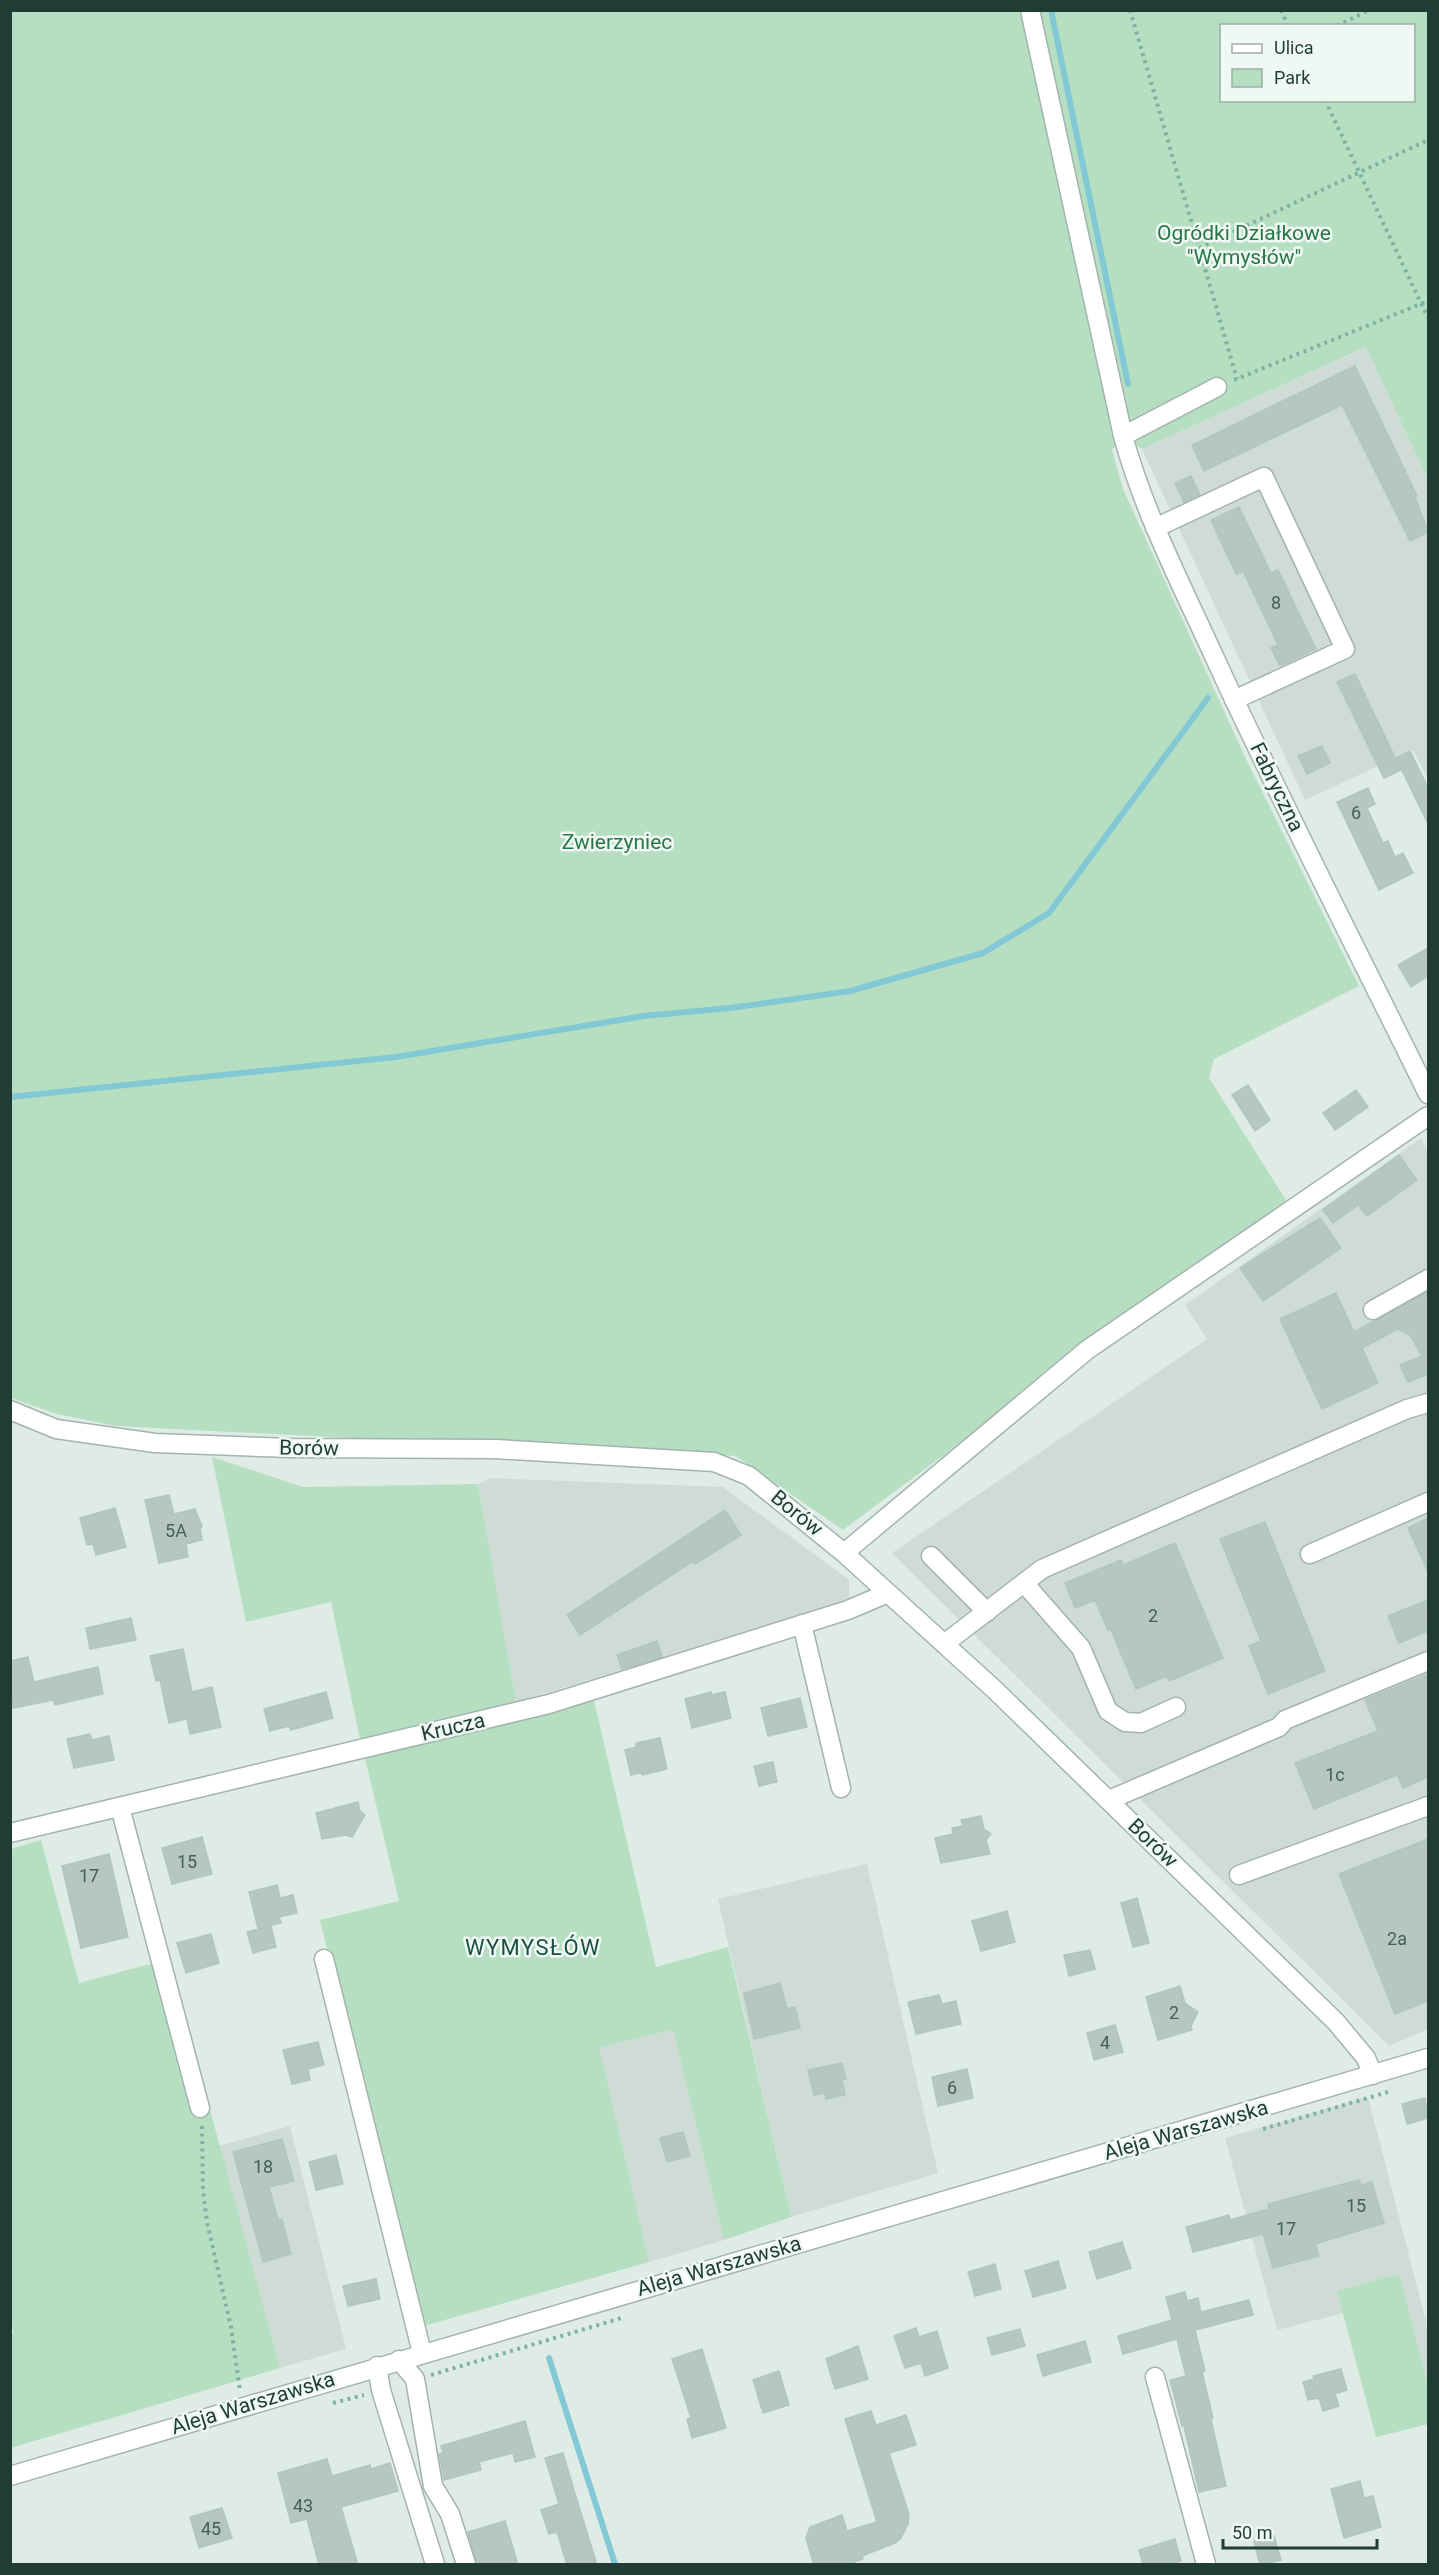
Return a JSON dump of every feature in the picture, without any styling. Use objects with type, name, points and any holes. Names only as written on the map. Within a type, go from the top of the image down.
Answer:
[{"type":"street","name":"Fabryczna","points":[[1030,10],[1123,436],[1134,475],[1155,528],[1234,700],[1428,1094]]},
{"type":"street","points":[[1123,436],[1217,387]]},
{"type":"street","points":[[1155,528],[1264,477],[1345,649],[1234,700]]},
{"type":"street","points":[[844,1552],[1087,1350],[1428,1116]]},
{"type":"street","points":[[1373,1310],[1428,1279]]},
{"type":"street","points":[[944,1644],[1042,1569],[1407,1408],[1428,1403]]},
{"type":"street","name":"Borów","points":[[10,1410],[56,1429],[155,1443],[291,1448],[495,1449],[714,1462],[749,1476],[844,1552],[1109,1800],[1336,2022],[1366,2058],[1373,2075]]},
{"type":"street","points":[[1310,1554],[1428,1502]]},
{"type":"street","points":[[931,1556],[987,1612]]},
{"type":"street","points":[[1024,1583],[1081,1648],[1108,1711],[1125,1722],[1141,1723],[1176,1707]]},
{"type":"street","name":"Krucza","points":[[10,1833],[549,1704],[848,1610],[888,1593]]},
{"type":"street","points":[[802,1624],[841,1788]]},
{"type":"street","points":[[1109,1800],[1279,1726],[1285,1720],[1428,1661]]},
{"type":"street","points":[[1239,1875],[1428,1806]]},
{"type":"street","points":[[120,1807],[200,2108]]},
{"type":"street","points":[[324,1959],[422,2353]]},
{"type":"street","name":"Aleja Warszawska","points":[[10,2476],[1428,2058]]},
{"type":"street","points":[[399,2360],[415,2379],[433,2486],[450,2514],[466,2565]]},
{"type":"street","points":[[377,2366],[381,2390],[435,2565]]},
{"type":"street","points":[[1155,2377],[1206,2565]]},
{"type":"path","points":[[1130,10],[1237,379]]},
{"type":"path","points":[[1281,10],[1287,24]]},
{"type":"path","points":[[1341,24],[1369,10]]},
{"type":"path","points":[[1326,102],[1428,318]]},
{"type":"path","points":[[1199,248],[1428,140]]},
{"type":"path","points":[[1217,387],[1428,301]]},
{"type":"path","points":[[200,2108],[207,2222],[231,2327],[240,2390],[245,2406]]},
{"type":"shaded area","points":[[1367,347],[1428,479],[1428,779],[1413,750],[1305,800],[1142,449]]},
{"type":"shaded area","points":[[1421,1138],[1428,1152],[1428,1393],[1405,1400],[1413,1417],[1428,1413],[1428,2029],[1389,2046],[892,1553],[1207,1339],[1185,1305]]},
{"type":"shaded area","points":[[491,1478],[723,1487],[849,1580],[849,1601],[516,1702],[478,1484]]},
{"type":"shaded area","points":[[867,1864],[938,2173],[791,2217],[718,1899]]},
{"type":"shaded area","points":[[673,2030],[724,2240],[649,2262],[598,2047]]},
{"type":"shaded area","points":[[1368,2097],[1428,2329],[1428,2424],[1376,2437],[1343,2313],[1277,2330],[1225,2138]]},
{"type":"shaded area","points":[[290,2126],[346,2349],[280,2368],[219,2146]]},
{"type":"green space","name":"Zwierzyniec","points":[[11,11],[1428,11],[1428,479],[1366,347],[1142,449],[1123,436],[1112,450],[1123,489],[1245,757],[1359,986],[1214,1059],[1209,1078],[1286,1200],[843,1530],[736,1456],[465,1441],[448,1443],[116,1426],[57,1414],[11,1398]]},
{"type":"green space","points":[[212,1457],[303,1487],[478,1484],[516,1702],[360,1739],[331,1602],[246,1622]]},
{"type":"green space","points":[[593,1696],[656,1967],[728,1947],[791,2217],[724,2240],[673,2030],[599,2047],[649,2262],[420,2327],[320,1920],[399,1901],[364,1754]]},
{"type":"green space","points":[[41,1840],[79,1983],[154,1963],[194,2109],[209,2106],[280,2368],[11,2448],[10,2334],[14,2333],[10,2320],[11,1849]]},
{"type":"green space","points":[[1399,2274],[1428,2386],[1428,2424],[1376,2437],[1337,2291]]},
{"type":"building","points":[[1355,366],[1417,496],[1415,497],[1428,532],[1410,541],[1342,405],[1204,471],[1192,445]]},
{"type":"building","points":[[1191,476],[1200,495],[1184,502],[1175,483]]},
{"type":"building","points":[[1239,507],[1271,573],[1278,570],[1316,649],[1280,666],[1271,648],[1278,645],[1243,571],[1236,574],[1211,520]]},
{"type":"building","points":[[1355,674],[1401,770],[1384,778],[1337,682]]},
{"type":"building","points":[[1322,746],[1330,763],[1307,774],[1298,756]]},
{"type":"building","points":[[1410,751],[1428,788],[1428,824],[1396,758]]},
{"type":"building","points":[[1368,788],[1375,804],[1367,808],[1383,843],[1388,841],[1395,857],[1403,853],[1413,873],[1379,890],[1337,802]]},
{"type":"building","points":[[1428,948],[1428,976],[1411,987],[1398,965]]},
{"type":"building","points":[[1248,1085],[1270,1120],[1255,1131],[1232,1095]]},
{"type":"building","points":[[1356,1090],[1368,1107],[1335,1130],[1323,1113]]},
{"type":"building","points":[[1399,1155],[1417,1180],[1367,1216],[1358,1205],[1333,1223],[1323,1210]]},
{"type":"building","points":[[1320,1218],[1341,1248],[1263,1301],[1240,1268]]},
{"type":"building","points":[[1428,1292],[1428,1374],[1408,1382],[1400,1365],[1422,1356],[1410,1335],[1398,1329],[1362,1348],[1378,1383],[1322,1409],[1280,1319],[1336,1293],[1354,1332]]},
{"type":"building","points":[[169,1495],[174,1514],[195,1509],[202,1526],[200,1529],[202,1540],[186,1544],[188,1557],[159,1563],[145,1500]]},
{"type":"building","points":[[115,1508],[126,1547],[96,1555],[93,1544],[87,1545],[80,1518]]},
{"type":"building","points":[[725,1510],[741,1535],[695,1564],[693,1561],[580,1635],[567,1615]]},
{"type":"building","points":[[1428,1518],[1428,1572],[1408,1528]]},
{"type":"building","points":[[1265,1522],[1325,1671],[1268,1694],[1249,1646],[1261,1641],[1220,1539]]},
{"type":"building","points":[[1175,1543],[1223,1658],[1169,1681],[1167,1676],[1136,1689],[1111,1630],[1108,1630],[1095,1600],[1075,1608],[1065,1583],[1121,1560],[1123,1565]]},
{"type":"building","points":[[1428,1600],[1428,1631],[1399,1643],[1388,1616]]},
{"type":"building","points":[[131,1618],[136,1640],[90,1649],[86,1628]]},
{"type":"building","points":[[657,1641],[662,1657],[622,1669],[617,1655]]},
{"type":"building","points":[[183,1649],[192,1692],[212,1687],[221,1727],[190,1734],[187,1719],[169,1723],[160,1680],[156,1681],[150,1656]]},
{"type":"building","points":[[28,1657],[34,1682],[98,1667],[103,1694],[55,1705],[53,1700],[13,1708],[10,1695],[10,1661]]},
{"type":"building","points":[[1428,1674],[1428,1777],[1403,1788],[1397,1775],[1314,1809],[1295,1763],[1378,1731],[1365,1700]]},
{"type":"building","points":[[326,1692],[333,1718],[291,1730],[289,1726],[270,1731],[264,1709]]},
{"type":"building","points":[[711,1692],[711,1695],[725,1692],[731,1718],[692,1728],[685,1699]]},
{"type":"building","points":[[800,1698],[807,1727],[768,1736],[761,1708]]},
{"type":"building","points":[[90,1734],[92,1740],[109,1736],[114,1760],[74,1768],[67,1739]]},
{"type":"building","points":[[660,1738],[667,1769],[642,1775],[642,1772],[631,1775],[625,1750],[636,1747],[636,1743]]},
{"type":"building","points":[[773,1762],[777,1782],[759,1786],[754,1766]]},
{"type":"building","points":[[358,1802],[360,1811],[365,1815],[352,1837],[346,1835],[322,1839],[316,1813]]},
{"type":"building","points":[[981,1816],[984,1829],[991,1834],[986,1840],[990,1854],[941,1863],[935,1838],[953,1834],[952,1828],[963,1826],[961,1820]]},
{"type":"building","points":[[202,1837],[212,1874],[172,1884],[162,1848]]},
{"type":"building","points":[[1428,1839],[1428,2001],[1395,2014],[1339,1874]]},
{"type":"building","points":[[109,1854],[128,1937],[81,1948],[62,1866]]},
{"type":"building","points":[[277,1885],[280,1898],[293,1895],[297,1913],[279,1917],[281,1923],[258,1928],[249,1892]]},
{"type":"building","points":[[1137,1898],[1149,1943],[1133,1947],[1121,1903]]},
{"type":"building","points":[[1007,1911],[1015,1942],[981,1951],[972,1921]]},
{"type":"building","points":[[271,1926],[276,1947],[253,1953],[247,1932]]},
{"type":"building","points":[[211,1934],[219,1963],[186,1973],[177,1943]]},
{"type":"building","points":[[1090,1950],[1095,1969],[1069,1976],[1064,1955]]},
{"type":"building","points":[[780,1983],[787,2009],[795,2007],[800,2028],[754,2039],[744,1993]]},
{"type":"building","points":[[1180,1986],[1185,2003],[1198,2012],[1191,2026],[1192,2030],[1158,2040],[1146,1997]]},
{"type":"building","points":[[939,1995],[942,2004],[956,2001],[961,2024],[916,2034],[908,2002]]},
{"type":"building","points":[[1115,2025],[1123,2052],[1094,2060],[1087,2033]]},
{"type":"building","points":[[318,2042],[324,2065],[308,2069],[310,2080],[292,2084],[283,2050]]},
{"type":"building","points":[[842,2063],[846,2079],[842,2080],[845,2095],[826,2099],[825,2093],[814,2095],[808,2070]]},
{"type":"building","points":[[967,2069],[973,2098],[938,2106],[932,2077]]},
{"type":"building","points":[[1425,2098],[1428,2118],[1407,2124],[1402,2104]]},
{"type":"building","points":[[683,2132],[690,2156],[667,2162],[660,2138]]},
{"type":"building","points":[[282,2139],[294,2181],[269,2187],[278,2220],[282,2220],[291,2254],[263,2262],[233,2152]]},
{"type":"building","points":[[336,2155],[343,2184],[316,2190],[309,2162]]},
{"type":"building","points":[[1359,2180],[1361,2185],[1372,2182],[1384,2223],[1315,2244],[1319,2256],[1273,2268],[1263,2234],[1193,2252],[1186,2227],[1229,2215],[1230,2220],[1269,2209],[1268,2204]]},
{"type":"building","points":[[1122,2242],[1131,2268],[1097,2279],[1089,2252]]},
{"type":"building","points":[[1058,2261],[1066,2288],[1033,2297],[1025,2271]]},
{"type":"building","points":[[995,2264],[1001,2289],[975,2296],[968,2272]]},
{"type":"building","points":[[376,2279],[380,2299],[348,2306],[343,2286]]},
{"type":"building","points":[[1185,2292],[1187,2301],[1198,2298],[1201,2312],[1249,2300],[1253,2315],[1195,2330],[1205,2371],[1202,2372],[1226,2486],[1199,2492],[1184,2426],[1182,2426],[1170,2380],[1186,2376],[1177,2339],[1123,2354],[1118,2336],[1172,2320],[1166,2297]]},
{"type":"building","points":[[916,2328],[919,2337],[937,2331],[948,2368],[925,2376],[921,2363],[905,2368],[894,2336]]},
{"type":"building","points":[[1020,2329],[1025,2346],[992,2355],[987,2338]]},
{"type":"building","points":[[1085,2341],[1091,2362],[1043,2376],[1037,2355]]},
{"type":"building","points":[[858,2346],[868,2379],[835,2389],[826,2359]]},
{"type":"building","points":[[702,2349],[726,2428],[692,2438],[687,2419],[691,2418],[672,2359]]},
{"type":"building","points":[[1341,2369],[1347,2390],[1335,2394],[1339,2406],[1323,2411],[1319,2398],[1308,2400],[1303,2382],[1314,2379],[1313,2376]]},
{"type":"building","points":[[779,2371],[789,2405],[763,2413],[753,2380]]},
{"type":"building","points":[[871,2411],[876,2425],[906,2415],[916,2445],[889,2453],[909,2514],[908,2524],[901,2538],[895,2543],[862,2556],[863,2559],[845,2565],[814,2565],[806,2538],[810,2527],[842,2515],[847,2531],[877,2522],[845,2419]]},
{"type":"building","points":[[525,2421],[535,2457],[515,2462],[513,2453],[479,2462],[481,2470],[444,2480],[439,2454],[443,2453],[441,2446]]},
{"type":"building","points":[[563,2453],[597,2565],[567,2565],[557,2532],[549,2534],[541,2510],[559,2504],[545,2458]]},
{"type":"building","points":[[327,2459],[332,2476],[370,2465],[371,2469],[390,2463],[398,2491],[341,2507],[358,2565],[319,2565],[307,2519],[291,2523],[278,2473]]},
{"type":"building","points":[[1360,2481],[1364,2498],[1373,2496],[1381,2527],[1344,2538],[1331,2489]]},
{"type":"building","points":[[222,2508],[232,2538],[199,2548],[190,2517]]},
{"type":"building","points":[[505,2521],[518,2565],[477,2565],[468,2532]]},
{"type":"building","points":[[1274,2536],[1281,2560],[1260,2565],[1254,2541]]},
{"type":"building","points":[[1175,2539],[1181,2561],[1169,2565],[1143,2565],[1139,2550]]},
{"type":"waterway","points":[[1051,10],[1128,384]]},
{"type":"waterway","points":[[10,1097],[396,1057],[644,1016],[730,1008],[850,991],[983,953],[1049,913],[1208,698]]},
{"type":"waterway","points":[[549,2358],[615,2564]]},
{"type":"district","name":"WYMYSŁÓW","points":[[533,1947]]},
{"type":"park label","name":"Ogródki Działkowe \"Wymysłów\"","points":[[1244,245]]}]
